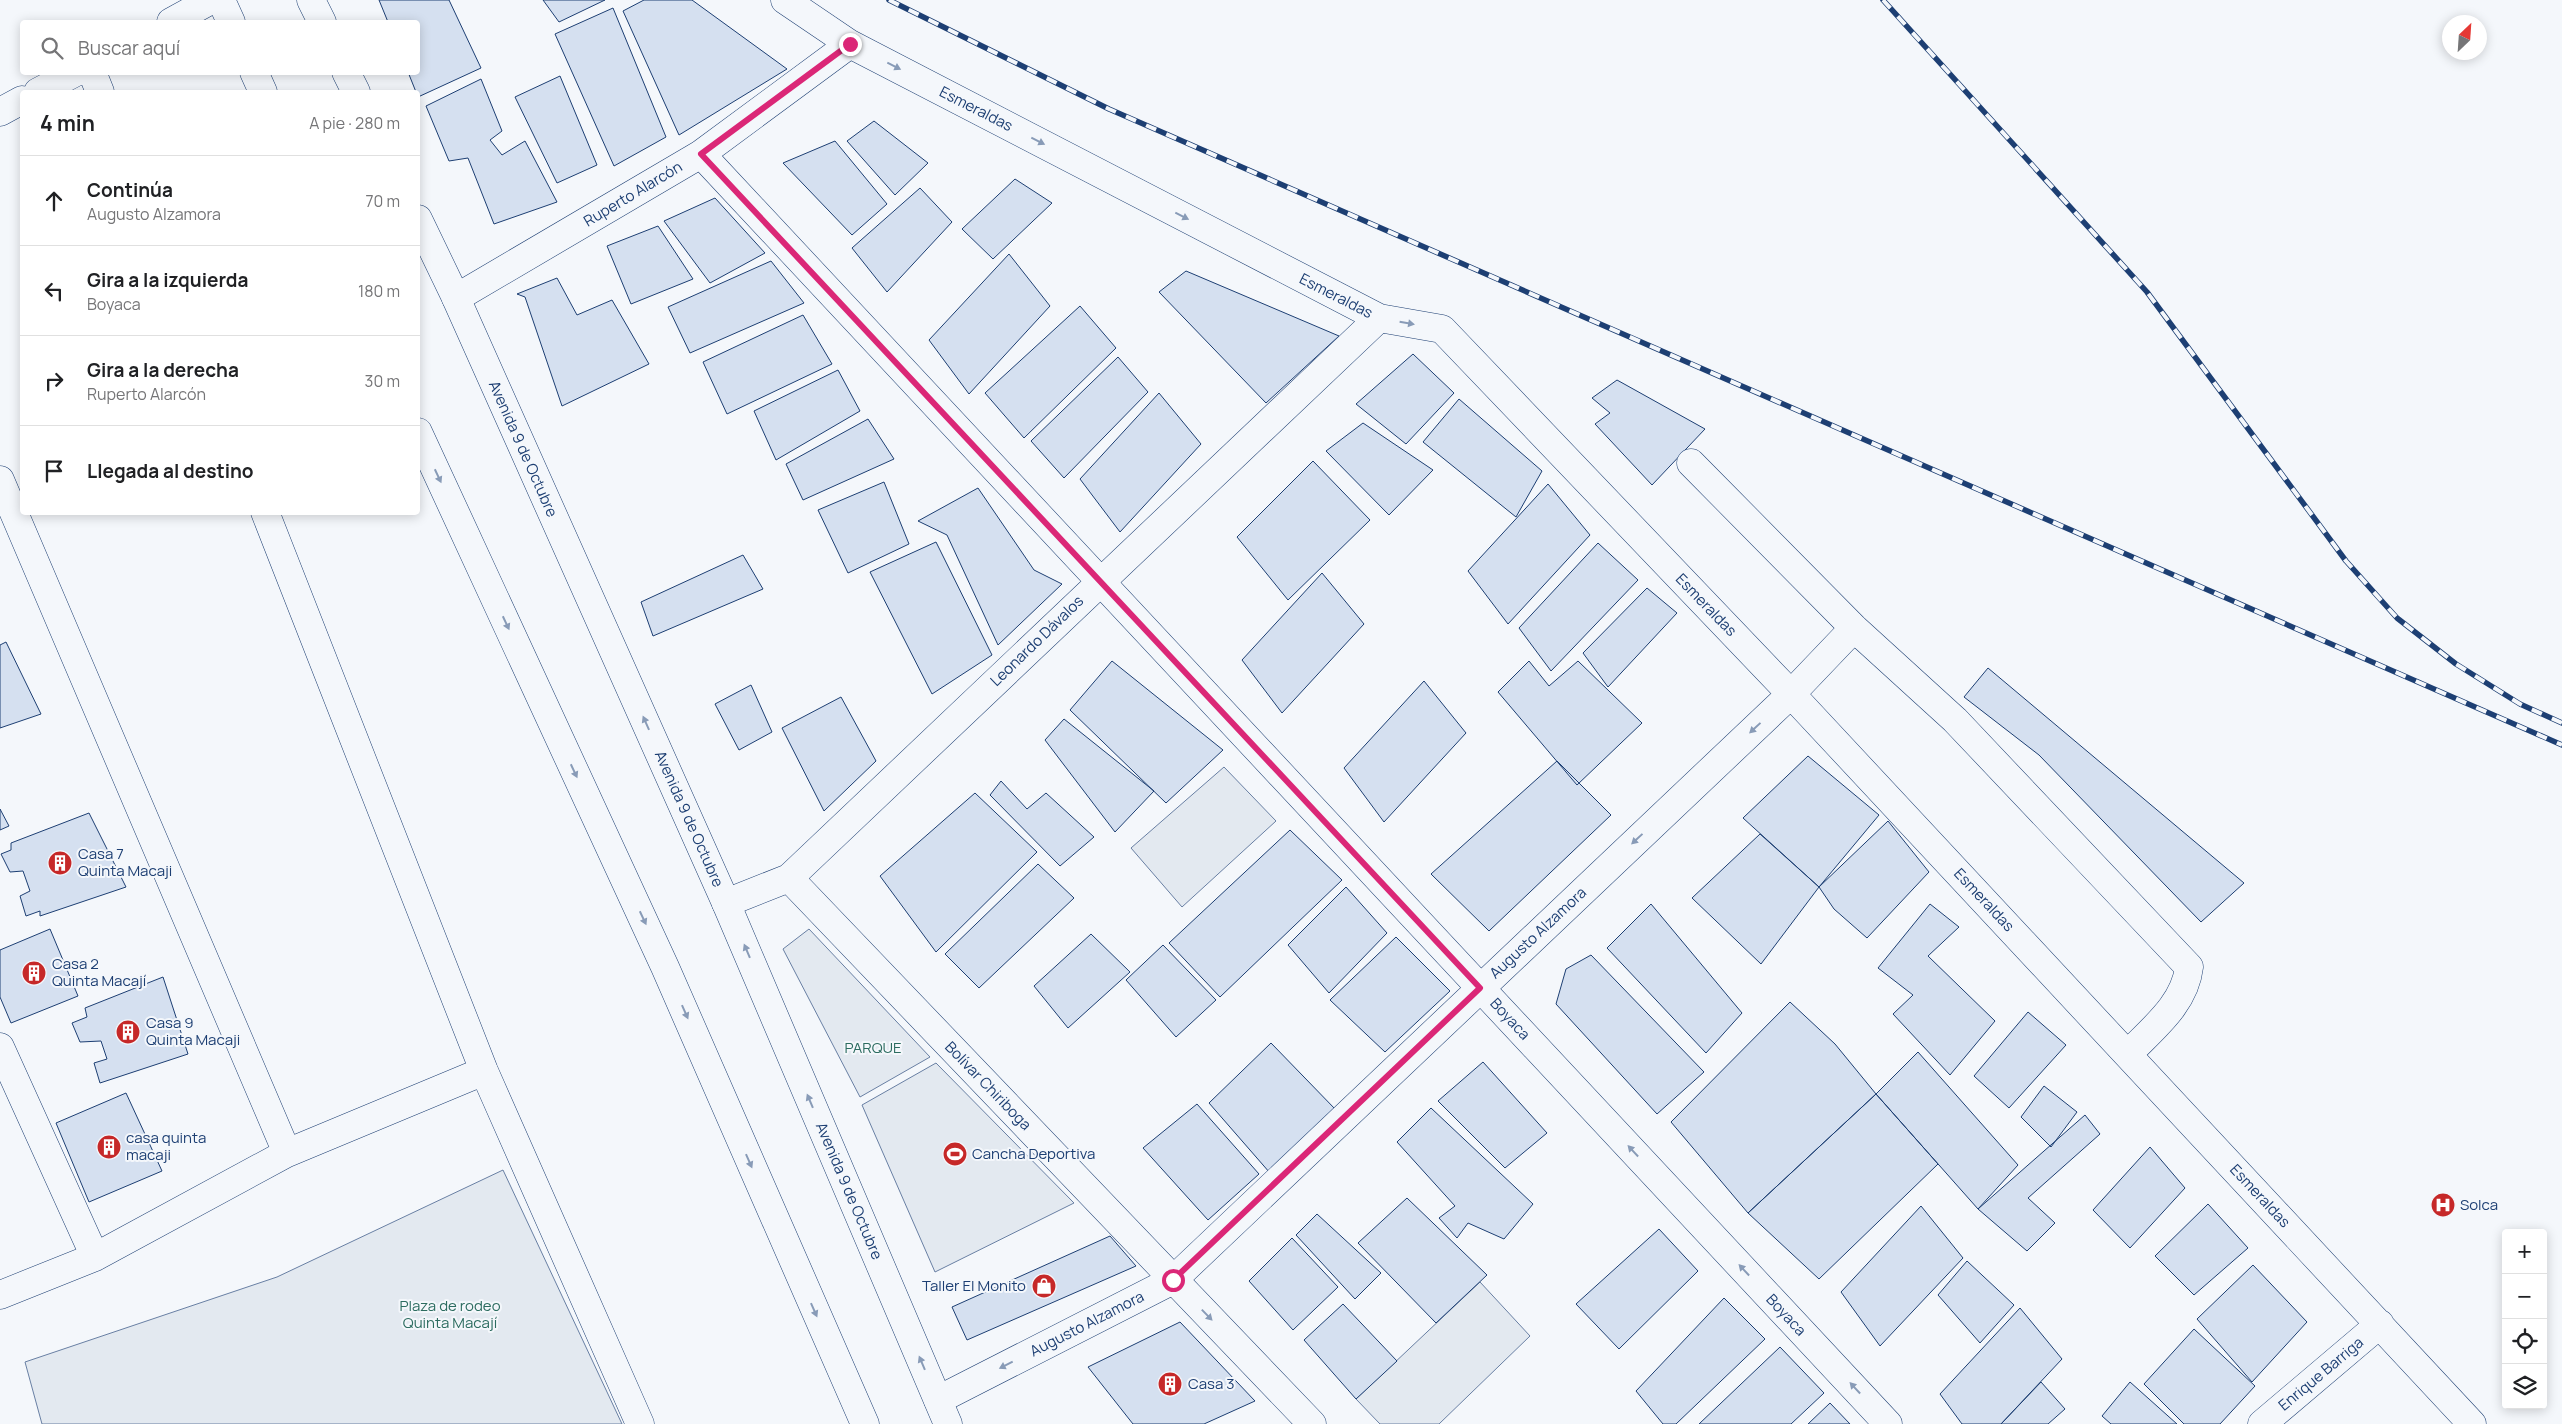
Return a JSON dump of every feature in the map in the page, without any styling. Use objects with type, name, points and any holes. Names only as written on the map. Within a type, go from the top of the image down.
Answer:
[{"type":"street","points":[[175,20],[211,0]]},
{"type":"street","points":[[221,0],[230,20]]},
{"type":"street","points":[[311,0],[321,20]]},
{"type":"street","name":"Esmeraldas","points":[[785,0],[850,44],[1379,318],[1442,329],[1791,694],[2472,1424]]},
{"type":"street","name":"Ruperto Alarcón","points":[[456,298],[701,154],[850,44]]},
{"type":"street","points":[[42,90],[70,75]]},
{"type":"street","points":[[93,75],[99,90]]},
{"type":"street","points":[[255,75],[262,90]]},
{"type":"street","points":[[348,75],[355,90]]},
{"type":"street","points":[[0,112],[20,101]]},
{"type":"street","name":"Boyaca","points":[[701,154],[1888,1424]]},
{"type":"street","name":"Avenida 9 de Octubre","points":[[420,223],[456,298],[726,903],[943,1412]]},
{"type":"street","name":"Leonardo Dávalos","points":[[726,903],[788,878],[1379,318]]},
{"type":"street","points":[[420,436],[665,967],[865,1424]]},
{"type":"street","points":[[1691,463],[1854,628],[1955,720],[2189,967],[2186,984],[2177,1002],[2128,1054]]},
{"type":"street","points":[[0,480],[287,1154]]},
{"type":"street","points":[[266,515],[484,1071],[640,1424]]},
{"type":"street","name":"Augusto Alzamora","points":[[943,1412],[1173,1280],[1791,694],[1854,628]]},
{"type":"street","name":"Bolívar Chiriboga","points":[[788,878],[1312,1424]]},
{"type":"street","points":[[0,1047],[96,1257]]},
{"type":"street","points":[[0,1295],[96,1257],[287,1154],[484,1071]]},
{"type":"street","name":"Enrique Barriga","points":[[2262,1424],[2380,1324]]},
{"type":"green space","points":[[1224,767],[1276,821],[1182,907],[1131,848]]},
{"type":"green space","name":"PARQUE","points":[[809,929],[930,1057],[860,1097],[783,949]]},
{"type":"green space","name":"Cancha Deportiva","points":[[936,1063],[1074,1203],[935,1272],[862,1105]]},
{"type":"green space","name":"Plaza de rodeo Quinta Macají","points":[[503,1170],[622,1424],[42,1424],[25,1362],[277,1277]]},
{"type":"green space","points":[[1480,1282],[1530,1336],[1439,1424],[1380,1424],[1356,1399]]},
{"type":"building","points":[[379,0],[449,0],[481,68],[420,96],[420,90],[415,90],[409,75],[420,75],[420,20],[387,20]]},
{"type":"building","points":[[543,0],[605,0],[559,22]]},
{"type":"building","points":[[644,0],[692,0],[787,69],[679,135],[623,11]]},
{"type":"building","points":[[613,8],[666,137],[614,166],[555,34]]},
{"type":"building","points":[[560,76],[597,165],[557,183],[515,97]]},
{"type":"building","points":[[481,79],[502,131],[490,140],[502,155],[525,141],[557,202],[494,224],[468,158],[449,161],[426,106]]},
{"type":"building","points":[[874,121],[928,163],[895,195],[847,141]]},
{"type":"building","points":[[835,141],[887,204],[852,235],[783,163]]},
{"type":"building","points":[[1015,179],[1052,203],[993,259],[962,229]]},
{"type":"building","points":[[920,188],[952,222],[887,292],[852,248]]},
{"type":"building","points":[[715,198],[765,253],[710,283],[664,221]]},
{"type":"building","points":[[658,226],[693,279],[631,304],[607,246]]},
{"type":"building","points":[[1009,254],[1050,306],[969,394],[929,340]]},
{"type":"building","points":[[771,261],[804,303],[690,353],[668,307]]},
{"type":"building","points":[[1186,271],[1339,336],[1266,403],[1159,292]]},
{"type":"building","points":[[557,278],[577,315],[612,300],[649,364],[562,406],[525,297],[517,294]]},
{"type":"building","points":[[1080,306],[1116,348],[1024,438],[985,393]]},
{"type":"building","points":[[803,315],[832,364],[727,414],[703,362]]},
{"type":"building","points":[[1413,354],[1454,393],[1406,444],[1356,404]]},
{"type":"building","points":[[1118,357],[1148,392],[1064,478],[1031,441]]},
{"type":"building","points":[[838,370],[860,411],[776,460],[754,411]]},
{"type":"building","points":[[1617,380],[1705,429],[1652,485],[1595,424],[1610,413],[1592,398]]},
{"type":"building","points":[[1159,393],[1201,444],[1120,532],[1080,479]]},
{"type":"building","points":[[1459,399],[1542,471],[1516,517],[1423,442]]},
{"type":"building","points":[[868,419],[894,459],[803,500],[786,464]]},
{"type":"building","points":[[1363,423],[1433,470],[1389,515],[1326,451]]},
{"type":"building","points":[[1313,461],[1370,520],[1288,600],[1237,537]]},
{"type":"building","points":[[884,482],[909,544],[848,573],[818,510]]},
{"type":"building","points":[[1548,484],[1590,535],[1508,624],[1468,571]]},
{"type":"building","points":[[978,488],[1034,570],[1062,584],[998,645],[947,535],[918,521]]},
{"type":"building","points":[[936,542],[992,655],[932,694],[870,572]]},
{"type":"building","points":[[1598,543],[1638,580],[1551,671],[1519,628]]},
{"type":"building","points":[[743,555],[763,589],[653,636],[641,602]]},
{"type":"building","points":[[1322,573],[1364,624],[1282,713],[1242,660]]},
{"type":"building","points":[[1647,588],[1677,613],[1608,687],[1583,653]]},
{"type":"building","points":[[6,642],[41,714],[0,728],[0,645]]},
{"type":"building","points":[[1112,661],[1223,750],[1166,803],[1070,710]]},
{"type":"building","points":[[1529,661],[1549,686],[1578,661],[1642,723],[1577,785],[1498,692]]},
{"type":"building","points":[[1988,668],[2244,883],[2201,922],[2039,755],[1964,697]]},
{"type":"building","points":[[1424,681],[1466,733],[1384,822],[1344,768]]},
{"type":"building","points":[[751,685],[772,732],[739,750],[715,704]]},
{"type":"building","points":[[841,697],[876,761],[824,811],[782,728]]},
{"type":"building","points":[[1064,719],[1154,791],[1115,832],[1045,740]]},
{"type":"building","points":[[1808,756],[1879,815],[1819,887],[1743,818]]},
{"type":"building","points":[[1557,761],[1611,815],[1489,931],[1431,874]]},
{"type":"building","points":[[1001,781],[1027,809],[1046,793],[1094,837],[1060,866],[990,795]]},
{"type":"building","points":[[975,793],[1037,852],[936,952],[880,876]]},
{"type":"building","points":[[0,809],[9,826],[0,830]]},
{"type":"building","name":"Casa 7 Quinta Macaji","points":[[89,813],[126,887],[40,916],[40,911],[26,916],[20,896],[30,891],[23,871],[10,872],[1,854],[11,850],[11,843]]},
{"type":"building","points":[[1888,821],[1929,872],[1867,938],[1834,909],[1819,887]]},
{"type":"building","points":[[1290,830],[1342,880],[1220,997],[1169,943]]},
{"type":"building","points":[[1760,834],[1819,887],[1761,964],[1692,898]]},
{"type":"building","points":[[1038,864],[1074,898],[979,988],[945,954]]},
{"type":"building","points":[[1346,887],[1387,933],[1329,993],[1288,945]]},
{"type":"building","points":[[1651,904],[1742,1013],[1706,1053],[1607,948]]},
{"type":"building","points":[[1930,904],[1959,927],[1928,956],[1995,1021],[1950,1075],[1893,1014],[1913,995],[1878,968]]},
{"type":"building","name":"Casa 2 Quinta Macají","points":[[50,929],[78,996],[11,1023],[0,997],[0,950]]},
{"type":"building","points":[[1091,934],[1130,972],[1068,1028],[1034,986]]},
{"type":"building","points":[[1396,937],[1450,991],[1385,1052],[1330,1000]]},
{"type":"building","points":[[1163,945],[1216,1000],[1176,1037],[1126,980]]},
{"type":"building","points":[[1591,955],[1704,1072],[1657,1114],[1556,1004],[1566,969]]},
{"type":"building","name":"Casa 9 Quinta Macaji","points":[[163,977],[188,1054],[100,1083],[94,1063],[107,1059],[101,1041],[80,1042],[72,1023],[87,1017],[85,1008]]},
{"type":"building","points":[[1790,1002],[1835,1044],[1876,1094],[1748,1213],[1671,1122]]},
{"type":"building","points":[[2028,1012],[2066,1045],[2009,1108],[1974,1076]]},
{"type":"building","points":[[1271,1043],[1336,1110],[1270,1173],[1209,1103]]},
{"type":"building","points":[[1918,1052],[2018,1165],[1978,1209],[1876,1094]]},
{"type":"building","points":[[1483,1062],[1547,1133],[1505,1168],[1438,1101]]},
{"type":"building","points":[[2044,1086],[2077,1112],[2051,1147],[2021,1117]]},
{"type":"building","name":"casa quinta macaji","points":[[126,1093],[162,1171],[89,1202],[56,1123]]},
{"type":"building","points":[[1876,1094],[1938,1164],[1819,1279],[1748,1213]]},
{"type":"building","points":[[1197,1104],[1259,1174],[1208,1220],[1143,1148]]},
{"type":"building","points":[[1431,1108],[1533,1204],[1504,1239],[1468,1223],[1457,1238],[1439,1218],[1455,1206],[1397,1142]]},
{"type":"building","points":[[2085,1115],[2100,1134],[2028,1198],[2055,1223],[2027,1251],[1978,1209]]},
{"type":"building","points":[[2150,1147],[2185,1188],[2130,1248],[2093,1210]]},
{"type":"building","points":[[1407,1198],[1487,1275],[1436,1323],[1358,1243]]},
{"type":"building","points":[[2208,1204],[2248,1248],[2194,1295],[2155,1256]]},
{"type":"building","points":[[1921,1206],[1963,1258],[1880,1346],[1841,1292]]},
{"type":"building","points":[[1317,1214],[1381,1273],[1355,1299],[1296,1235]]},
{"type":"building","points":[[1659,1229],[1698,1271],[1619,1349],[1576,1304]]},
{"type":"building","name":"Taller El Monito","points":[[1110,1236],[1136,1266],[967,1340],[952,1307]]},
{"type":"building","points":[[1292,1238],[1338,1287],[1293,1330],[1249,1281]]},
{"type":"building","points":[[1967,1261],[2014,1305],[1980,1343],[1938,1295]]},
{"type":"building","points":[[2253,1265],[2307,1322],[2252,1382],[2197,1319]]},
{"type":"building","points":[[1724,1298],[1765,1339],[1676,1424],[1663,1424],[1636,1391]]},
{"type":"building","points":[[1343,1304],[1397,1361],[1356,1399],[1304,1340]]},
{"type":"building","points":[[2020,1308],[2062,1359],[2001,1424],[1962,1424],[1940,1394]]},
{"type":"building","name":"Casa 3","points":[[1180,1322],[1255,1401],[1204,1424],[1133,1424],[1088,1367]]},
{"type":"building","points":[[2194,1329],[2255,1386],[2220,1424],[2184,1424],[2144,1384]]},
{"type":"building","points":[[1780,1347],[1824,1393],[1791,1424],[1699,1424]]},
{"type":"building","points":[[2041,1382],[2065,1409],[2048,1424],[2001,1424]]},
{"type":"building","points":[[2130,1382],[2177,1424],[2111,1424],[2102,1416]]},
{"type":"building","points":[[1830,1403],[1850,1424],[1808,1424]]},
{"type":"railway","points":[[889,0],[1109,109],[2562,745]]},
{"type":"railway","points":[[1883,0],[2147,292],[2346,561],[2397,618],[2456,664],[2520,704],[2562,723]]},
{"type":"place","name":"Casa 7 Quinta Macaji","points":[[60,863]]},
{"type":"place","name":"Casa 2 Quinta Macají","points":[[34,973]]},
{"type":"place","name":"Casa 9 Quinta Macaji","points":[[128,1032]]},
{"type":"place","name":"casa quinta macaji","points":[[109,1147]]},
{"type":"place","name":"Cancha Deportiva","points":[[955,1154]]},
{"type":"place","name":"Solca","points":[[2443,1205]]},
{"type":"place","name":"Taller El Monito","points":[[1044,1286]]},
{"type":"place","name":"Casa 3","points":[[1170,1384]]},
{"type":"route","points":[[850,44],[701,154],[1480,988],[1173,1280]]}]
